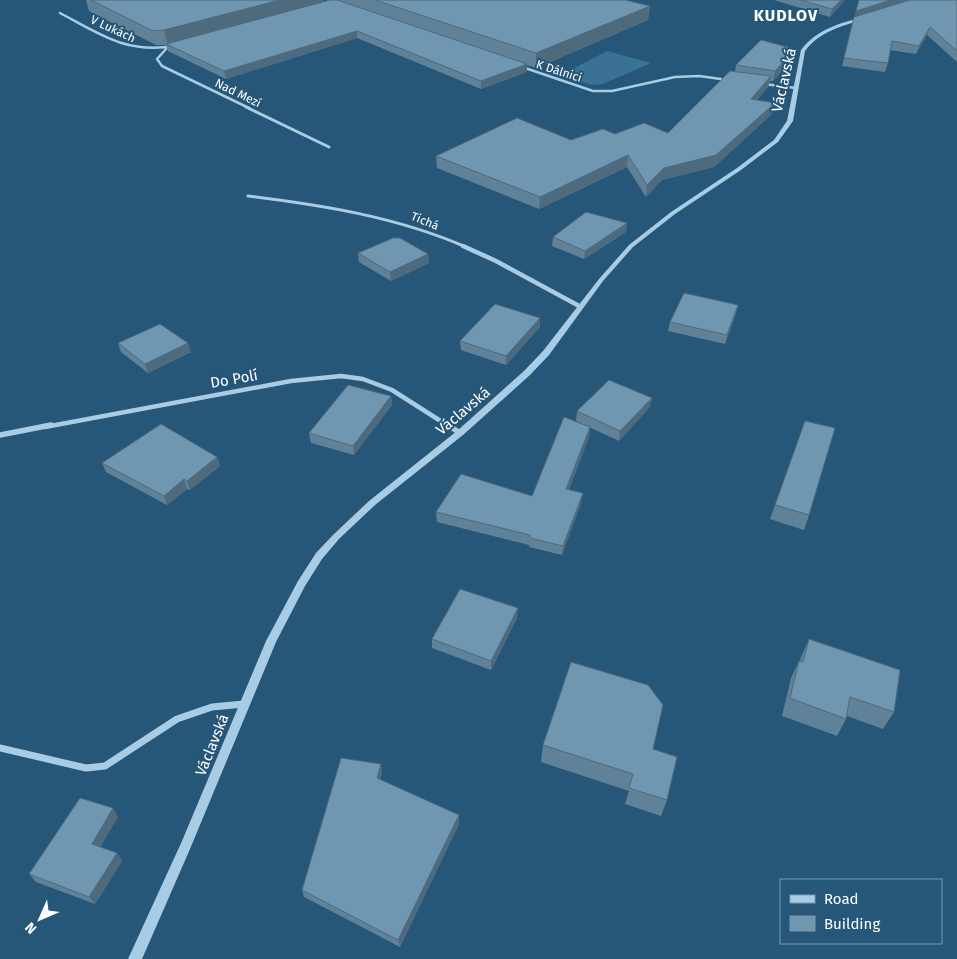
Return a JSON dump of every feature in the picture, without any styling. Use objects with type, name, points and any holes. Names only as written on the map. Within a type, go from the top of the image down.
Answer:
[{"type":"street","name":"V Lukách","points":[[60,13],[116,42],[135,49],[168,48],[178,45]]},
{"type":"street","name":"Václavská","points":[[135,959],[186,845],[244,704],[284,614],[320,556],[336,537],[372,503],[460,433],[527,373],[546,353],[617,261],[631,246],[690,200],[739,169],[776,141],[790,121],[803,51],[807,43],[826,30],[871,16]]},
{"type":"street","name":"Nad Mezí","points":[[168,48],[157,58],[162,66],[329,147]]},
{"type":"street","name":"K Dálnici","points":[[521,67],[593,91],[612,91],[675,77],[699,76],[728,80]]},
{"type":"street","points":[[757,83],[796,88]]},
{"type":"street","name":"Tichá","points":[[248,196],[330,206],[402,222],[483,255],[582,307]]},
{"type":"street","name":"Do Polí","points":[[0,435],[290,381],[332,376],[370,381],[390,389],[460,433]]},
{"type":"street","points":[[0,748],[86,768],[105,766],[177,719],[212,707],[244,704]]},
{"type":"shaded area","points":[[607,51],[651,63],[603,84],[592,85],[561,75]]},
{"type":"building","points":[[91,0],[280,0],[164,30],[153,31]]},
{"type":"building","points":[[330,0],[337,0],[527,64],[481,81],[357,31],[224,71],[166,44]]},
{"type":"building","points":[[375,0],[625,0],[650,6],[536,53]]},
{"type":"building","points":[[801,0],[841,0],[832,9]]},
{"type":"building","points":[[859,0],[891,0],[856,11]]},
{"type":"building","points":[[910,0],[957,0],[957,51],[930,27],[919,46],[892,41],[888,63],[844,58],[854,17]]},
{"type":"building","points":[[761,40],[795,49],[775,71],[736,65]]},
{"type":"building","points":[[730,71],[771,76],[751,99],[775,103],[716,155],[664,168],[647,185],[628,155],[540,197],[436,156],[517,118],[571,140],[603,129],[615,134],[644,123],[668,133]]},
{"type":"building","points":[[586,212],[627,223],[585,251],[553,237]]},
{"type":"building","points":[[393,238],[400,238],[428,254],[390,272],[358,253]]},
{"type":"building","points":[[684,293],[738,305],[727,335],[670,322]]},
{"type":"building","points":[[495,304],[540,318],[506,356],[460,341]]},
{"type":"building","points":[[160,324],[188,343],[145,364],[118,343]]},
{"type":"building","points":[[609,380],[652,398],[620,431],[577,411]]},
{"type":"building","points":[[348,385],[391,396],[353,446],[309,433]]},
{"type":"building","points":[[564,417],[590,427],[566,489],[583,493],[563,546],[530,538],[530,535],[436,512],[461,474],[532,496]]},
{"type":"building","points":[[805,421],[835,428],[809,515],[775,505]]},
{"type":"building","points":[[161,424],[217,457],[187,481],[184,479],[164,496],[102,463]]},
{"type":"building","points":[[460,589],[518,608],[491,661],[432,639]]},
{"type":"building","points":[[809,639],[900,670],[894,712],[850,697],[846,719],[790,698],[799,661],[803,662]]},
{"type":"building","points":[[571,662],[648,685],[663,705],[653,749],[677,757],[667,800],[629,788],[633,774],[543,745]]},
{"type":"building","points":[[341,758],[381,764],[377,778],[459,815],[398,940],[302,890]]},
{"type":"building","points":[[80,798],[113,808],[92,844],[117,853],[89,897],[29,874]]},
{"type":"district","name":"KUDLOV","points":[[786,15]]}]
